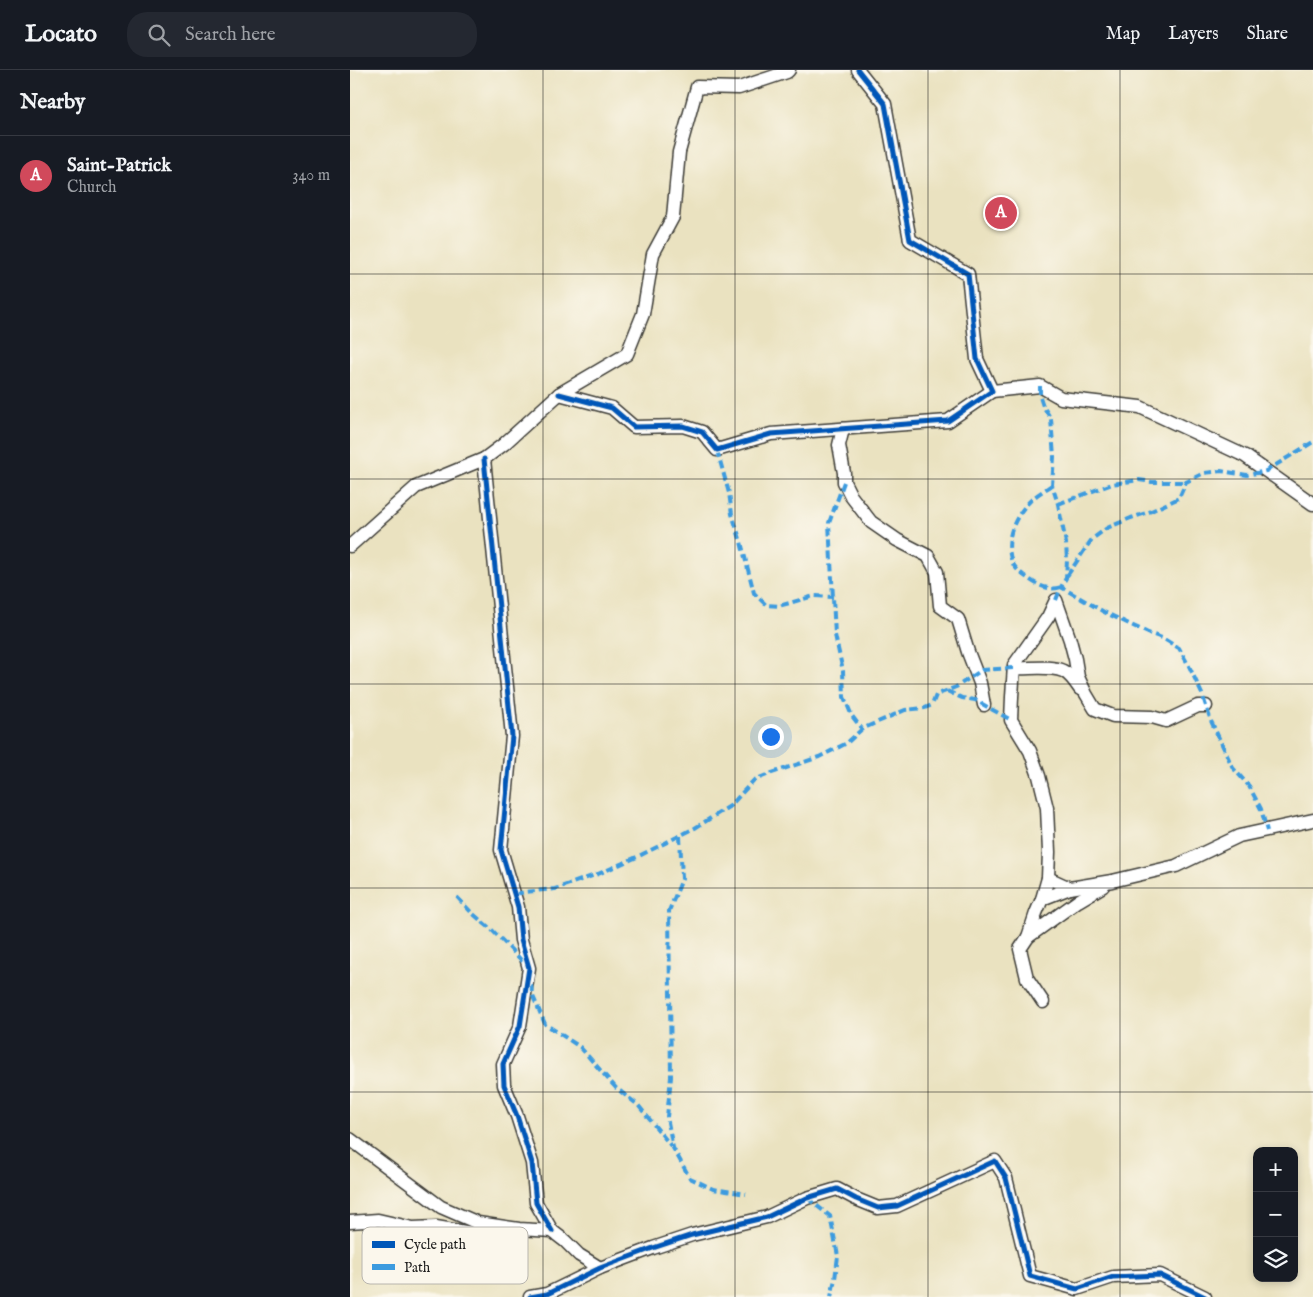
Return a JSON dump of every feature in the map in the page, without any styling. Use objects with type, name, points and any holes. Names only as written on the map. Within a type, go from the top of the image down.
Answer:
[{"type":"street","points":[[350,546],[416,487],[484,459],[504,444],[559,394],[627,354],[643,314],[653,254],[673,217],[680,152],[697,87],[739,88],[789,70]]},
{"type":"street","points":[[858,70],[885,104],[910,240],[968,274],[977,359],[992,391]]},
{"type":"street","points":[[559,394],[612,408],[634,427],[683,426],[702,432],[717,450],[771,434],[948,421],[992,391],[1040,386],[1061,398],[1140,408],[1245,456],[1313,504]]},
{"type":"street","points":[[843,429],[839,445],[844,482],[851,496],[871,522],[897,540],[928,556],[937,572],[940,606],[958,619],[980,683],[984,705]]},
{"type":"street","points":[[484,459],[512,736],[501,850],[518,906],[522,940],[529,968],[520,1026],[503,1064],[504,1085],[518,1116],[532,1163],[536,1203],[552,1231],[579,1255],[600,1268]]},
{"type":"street","points":[[1043,1002],[1027,978],[1020,949],[1028,937],[1048,878],[1047,808],[1030,751],[1011,720],[1014,665],[1048,617],[1056,600],[1070,640],[1078,677],[1095,709],[1113,716],[1152,717],[1166,720],[1198,706],[1206,706]]},
{"type":"street","points":[[1014,668],[1048,667],[1064,671],[1086,694]]},
{"type":"street","points":[[1042,899],[1070,888],[1112,881],[1176,866],[1239,836],[1313,820]]},
{"type":"street","points":[[1048,878],[1070,888]]},
{"type":"street","points":[[1028,937],[1078,901],[1112,881]]},
{"type":"street","points":[[350,1139],[441,1207],[478,1223],[505,1227]]},
{"type":"street","points":[[530,1297],[547,1296],[600,1268],[653,1248],[692,1235],[767,1216],[807,1198],[837,1189],[878,1208],[897,1206],[994,1161],[1006,1178],[1030,1276],[1078,1293],[1113,1277],[1160,1275],[1205,1297]]},
{"type":"street","points":[[350,1222],[378,1220],[409,1227]]},
{"type":"street","points":[[528,1230],[552,1231]]},
{"type":"marked path","points":[[1040,386],[1040,397],[1051,419],[1054,457],[1052,485],[1066,543],[1066,578],[1061,587],[1104,612],[1162,638],[1179,648],[1202,694],[1211,721],[1233,768],[1249,786],[1261,809],[1267,831]]},
{"type":"marked path","points":[[1067,576],[1092,539],[1107,528],[1179,498],[1186,482],[1204,473],[1221,471],[1247,475],[1266,471],[1313,442]]},
{"type":"marked path","points":[[717,450],[729,493],[732,514],[754,593],[766,605],[779,606],[814,596],[833,597]]},
{"type":"marked path","points":[[1058,504],[1112,484],[1139,480],[1186,482]]},
{"type":"marked path","points":[[844,482],[829,523],[835,635],[843,671],[844,697],[852,716],[862,729]]},
{"type":"marked path","points":[[1052,485],[1024,507],[1012,529],[1009,545],[1012,562],[1022,574],[1040,586],[1048,588],[1061,587]]},
{"type":"marked path","points":[[1056,600],[1061,587]]},
{"type":"marked path","points":[[515,894],[555,889],[598,874],[637,857],[695,828],[730,806],[754,780],[819,757],[847,743],[862,729],[905,710],[925,708],[932,705],[936,695],[956,687],[982,670],[1014,668]]},
{"type":"marked path","points":[[947,691],[962,698],[975,700],[1011,720]]},
{"type":"marked path","points":[[680,836],[682,879],[669,911],[671,1077],[667,1117],[673,1148],[690,1178],[713,1189],[746,1194]]},
{"type":"marked path","points":[[457,897],[526,965]]},
{"type":"marked path","points":[[531,984],[532,994],[545,1024],[580,1047],[616,1088],[638,1105],[671,1146]]},
{"type":"marked path","points":[[807,1198],[830,1216],[838,1256],[831,1297]]},
{"type":"cycle path","points":[[559,394],[612,408],[634,427],[683,426],[702,432],[717,450],[771,434],[948,421],[992,391],[977,359],[968,274],[910,240],[885,104],[858,70]]},
{"type":"cycle path","points":[[484,459],[512,736],[501,850],[518,907],[521,940],[529,968],[520,1026],[503,1064],[504,1085],[517,1116],[532,1163],[536,1203],[552,1231]]},
{"type":"cycle path","points":[[530,1297],[547,1294],[600,1268],[653,1248],[692,1235],[767,1217],[807,1198],[837,1189],[878,1208],[897,1206],[995,1161],[1006,1178],[1030,1276],[1077,1289],[1113,1277],[1160,1275],[1205,1297]]},
{"type":"place","name":"Saint-Patrick","points":[[1001,213]]}]
